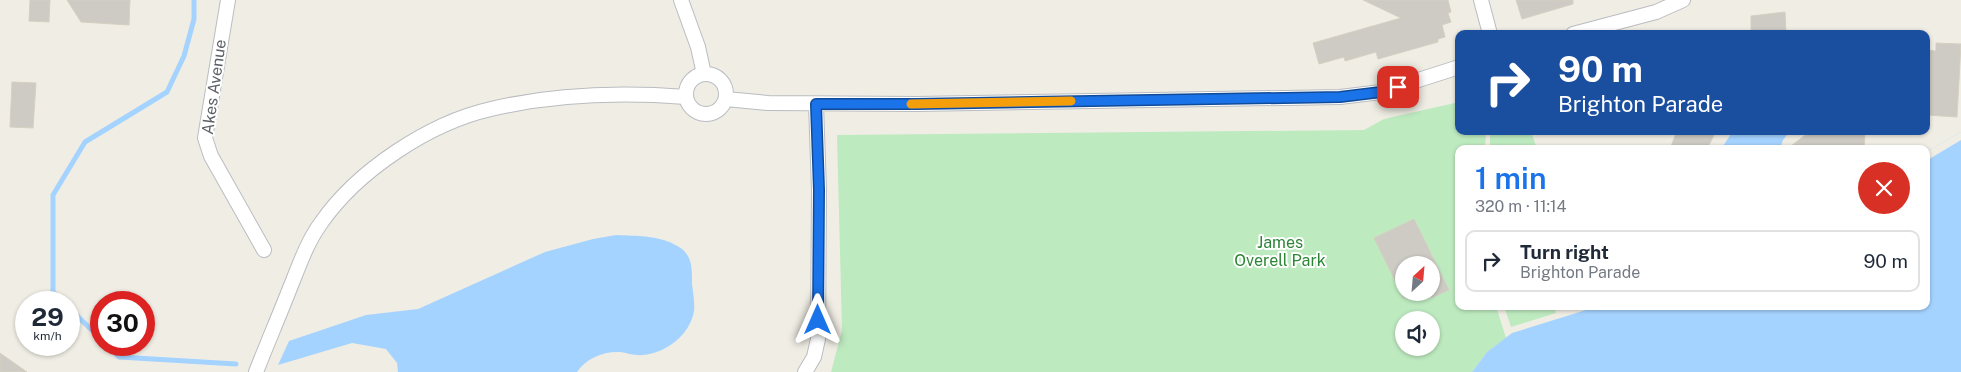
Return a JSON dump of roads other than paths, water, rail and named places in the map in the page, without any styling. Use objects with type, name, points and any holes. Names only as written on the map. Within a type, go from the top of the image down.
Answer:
[{"type":"street","name":"Akes Avenue","points":[[228,0],[205,138],[211,156],[264,250]]},
{"type":"street","points":[[681,0],[698,47],[704,74]]},
{"type":"street","points":[[1481,0],[1489,30]]},
{"type":"street","points":[[1588,30],[1656,12],[1683,0]]},
{"type":"street","points":[[726,99],[768,103],[916,104],[1340,97],[1381,92],[1455,68]]},
{"type":"street","points":[[704,74],[711,75],[720,80],[726,88],[726,99],[721,108],[712,113],[706,114],[693,109],[686,97],[690,82],[704,74]]},
{"type":"street","points":[[256,372],[302,258],[321,223],[346,194],[375,166],[412,142],[448,124],[489,109],[579,96],[686,97]]},
{"type":"street","points":[[805,372],[814,357],[818,339],[819,190],[816,104]]},
{"type":"water","points":[[1961,132],[1961,372],[1472,372],[1487,352],[1512,333],[1586,310],[1930,310],[1930,150]]},
{"type":"water","points":[[1730,135],[1787,135],[1781,145],[1724,145]]},
{"type":"water","points":[[616,235],[650,237],[667,241],[682,249],[690,261],[694,305],[692,320],[688,328],[676,341],[660,351],[640,355],[620,352],[602,354],[590,359],[577,372],[398,372],[397,363],[386,349],[352,343],[278,365],[289,341],[366,315],[418,309],[545,252]]},
{"type":"waterway","points":[[53,291],[53,195],[85,142],[167,92],[184,56],[194,19],[194,0]]},
{"type":"waterway","points":[[80,319],[90,328]]},
{"type":"waterway","points":[[118,356],[236,364]]},
{"type":"park label","name":"James Overell Park","points":[[1280,251]]}]
